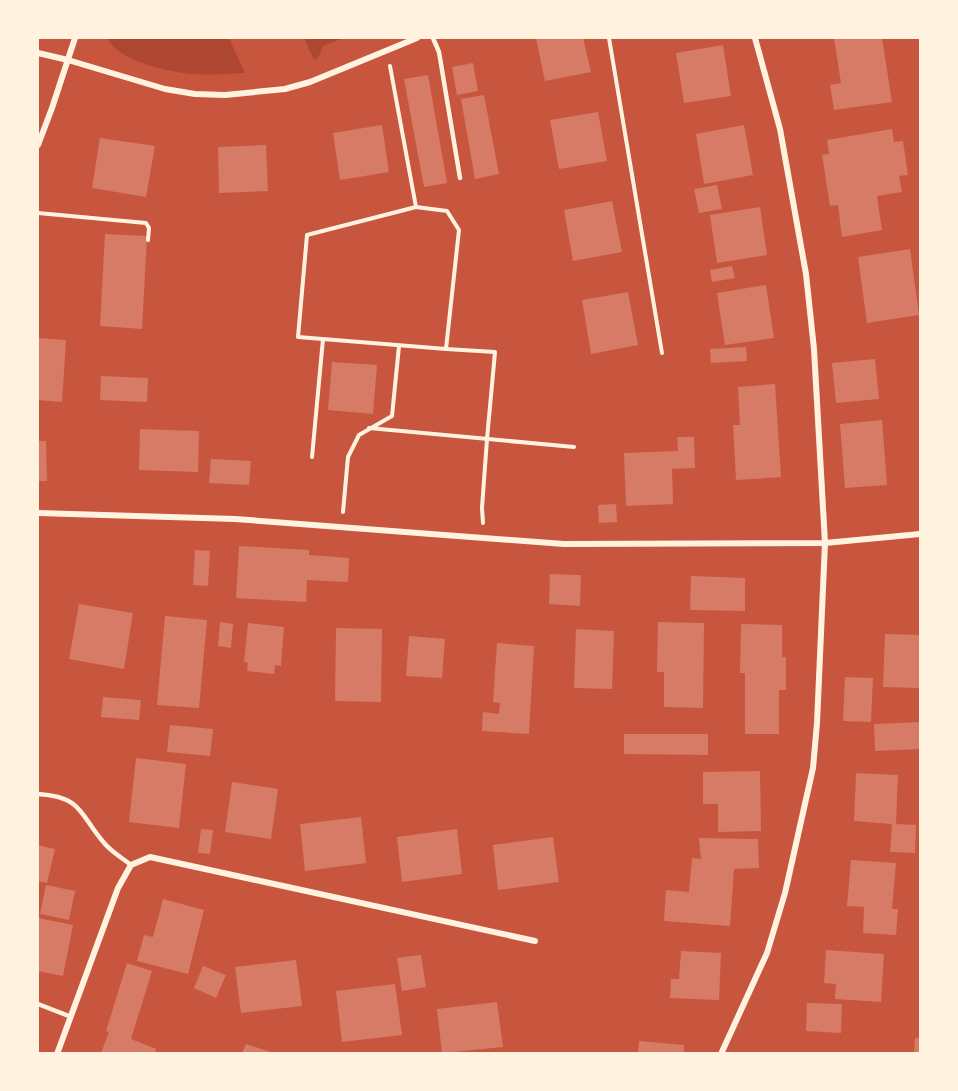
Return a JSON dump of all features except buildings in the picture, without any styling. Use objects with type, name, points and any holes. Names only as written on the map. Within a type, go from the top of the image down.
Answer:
[{"type":"street","points":[[38,145],[75,38]]},
{"type":"street","points":[[38,53],[165,89],[195,94],[225,95],[285,89],[302,84],[322,78],[417,38]]},
{"type":"street","points":[[721,1053],[767,953],[785,893],[811,778],[817,723],[825,543],[814,349],[806,274],[780,129],[755,38]]},
{"type":"street","points":[[38,513],[235,519],[564,544],[825,543],[921,534]]},
{"type":"street","points":[[57,1053],[118,888],[131,864],[150,857],[535,941]]},
{"type":"lane","points":[[433,38],[439,52],[460,178]]},
{"type":"lane","points":[[38,794],[56,795],[79,807],[105,844],[131,864]]},
{"type":"lane","points":[[38,1004],[69,1016]]},
{"type":"path","points":[[609,38],[662,353]]},
{"type":"path","points":[[388,50],[416,207]]},
{"type":"path","points":[[446,349],[459,230],[447,211],[416,207],[307,235],[297,337],[399,346],[446,349],[495,352],[482,508],[485,538]]},
{"type":"path","points":[[38,213],[146,223],[149,228],[148,240]]},
{"type":"path","points":[[312,457],[323,339]]},
{"type":"path","points":[[342,528],[348,457],[359,435],[392,416],[399,346]]},
{"type":"path","points":[[369,428],[574,447]]},
{"type":"shaded area","points":[[108,38],[229,38],[245,73],[192,74],[158,68],[121,53]]},
{"type":"shaded area","points":[[304,38],[343,38],[323,46],[318,58],[314,60]]}]
